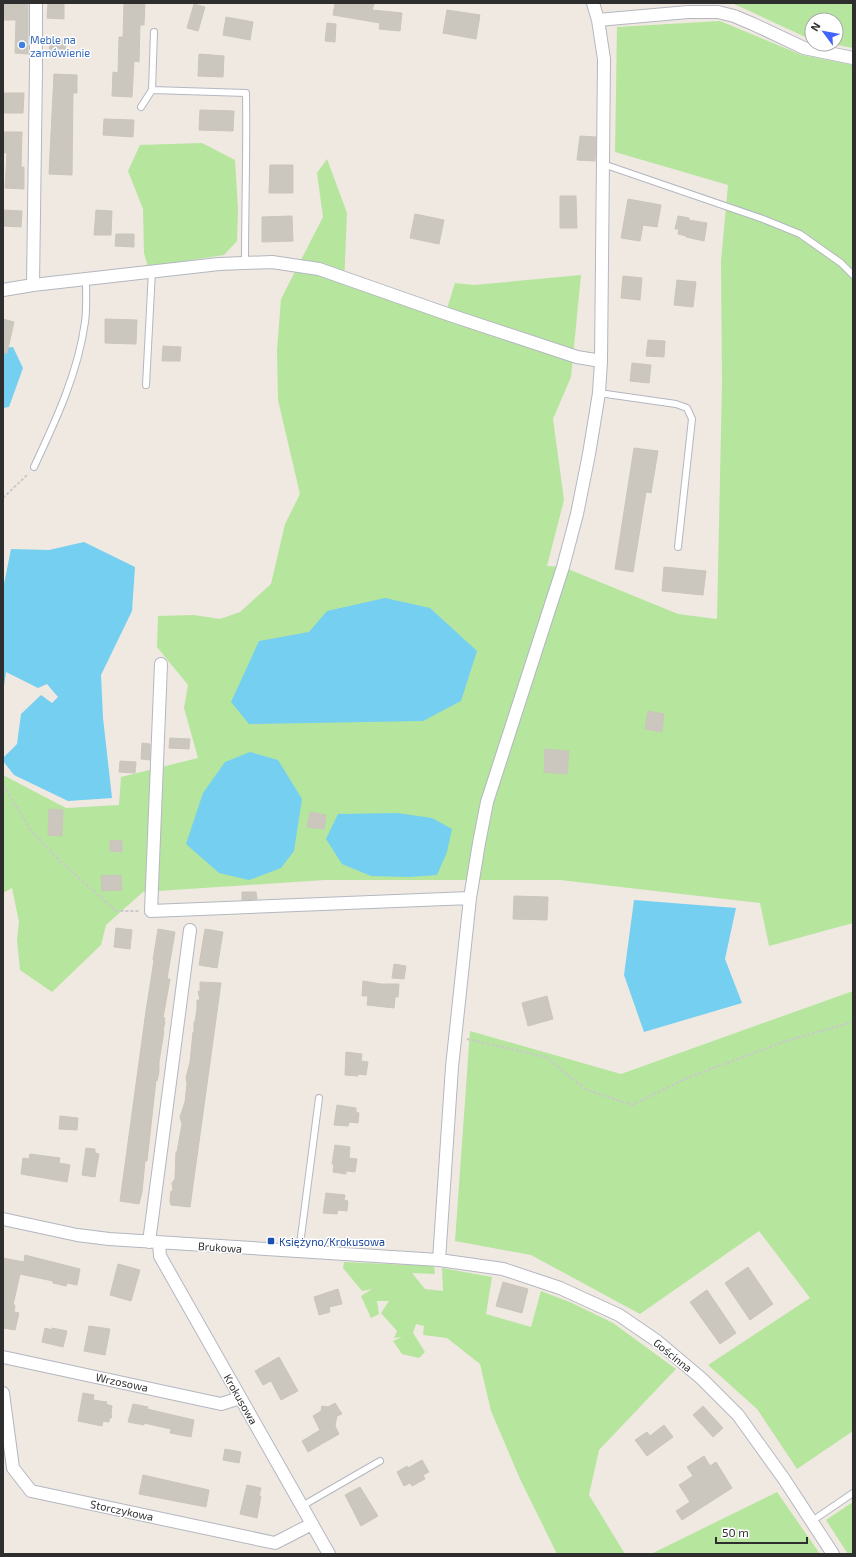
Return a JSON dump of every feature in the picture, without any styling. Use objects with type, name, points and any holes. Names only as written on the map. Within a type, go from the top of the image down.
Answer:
[{"type":"street","points":[[34,285],[36,3]]},
{"type":"street","points":[[439,1260],[452,1067],[470,898],[479,843],[487,802],[563,567],[577,514],[599,393],[601,361],[604,59],[598,20],[593,3]]},
{"type":"street","points":[[598,20],[688,12],[718,12],[734,16],[804,48],[853,58]]},
{"type":"street","points":[[3,290],[34,285],[219,264],[272,262],[319,268],[450,316],[577,357],[601,361]]},
{"type":"street","points":[[161,664],[151,911],[470,898]]},
{"type":"street","points":[[154,1243],[190,930]]},
{"type":"street","name":"Brukowa","points":[[3,1219],[78,1235],[154,1243],[439,1260]]},
{"type":"street","name":"Krokusowa","points":[[154,1243],[329,1554]]},
{"type":"street","name":"Gościnna","points":[[439,1260],[502,1270],[560,1288],[619,1315],[656,1341],[702,1379],[738,1415],[784,1479],[833,1554]]},
{"type":"street","name":"Wrzosowa","points":[[3,1356],[221,1404],[240,1398]]},
{"type":"street","name":"Storczykowa","points":[[3,1393],[14,1468],[31,1490],[275,1543],[312,1524]]},
{"type":"lane","points":[[141,107],[152,90],[154,32]]},
{"type":"lane","points":[[152,90],[246,93],[247,151],[245,168],[245,263]]},
{"type":"lane","points":[[603,164],[763,219],[800,234],[841,263],[853,275]]},
{"type":"lane","points":[[146,385],[152,271]]},
{"type":"lane","points":[[34,467],[58,416],[77,361],[85,321],[86,279]]},
{"type":"lane","points":[[599,393],[676,404],[688,408],[692,419],[678,547]]},
{"type":"lane","points":[[299,1252],[319,1098]]},
{"type":"lane","points":[[302,1506],[380,1461]]},
{"type":"lane","points":[[812,1521],[853,1493]]},
{"type":"path","points":[[3,498],[34,467]]},
{"type":"path","points":[[3,785],[32,832],[60,861],[116,911],[151,911]]},
{"type":"path","points":[[464,1038],[546,1057],[585,1089],[632,1105],[687,1078],[772,1046],[853,1022]]},
{"type":"green space","points":[[721,3],[853,3],[853,48],[844,46],[844,12],[804,12],[804,36],[734,4]]},
{"type":"green space","points":[[720,21],[802,55],[853,65],[853,923],[769,946],[760,903],[560,880],[325,880],[143,892],[106,925],[101,945],[52,992],[20,970],[17,940],[19,922],[12,888],[3,893],[3,775],[66,808],[119,805],[121,777],[198,758],[184,708],[188,685],[157,647],[158,616],[194,615],[220,619],[240,612],[271,584],[285,524],[300,494],[278,400],[277,350],[281,299],[323,217],[317,173],[327,159],[347,213],[344,285],[444,318],[455,283],[474,285],[581,275],[571,377],[553,419],[564,500],[547,566],[563,567],[678,614],[717,619],[722,384],[721,261],[728,185],[615,152],[617,27]]},
{"type":"green space","points":[[202,143],[235,160],[238,209],[237,241],[224,255],[148,267],[144,253],[143,209],[128,171],[140,145]]},
{"type":"green space","points":[[853,991],[853,1431],[797,1469],[757,1409],[708,1365],[810,1298],[759,1231],[640,1314],[531,1255],[455,1241],[470,1031],[621,1074]]},
{"type":"green space","points":[[344,1262],[434,1266],[435,1274],[412,1273],[425,1289],[443,1291],[442,1268],[492,1277],[486,1314],[531,1327],[541,1291],[572,1303],[613,1323],[676,1369],[599,1450],[589,1495],[625,1554],[557,1554],[520,1479],[491,1411],[480,1364],[447,1338],[423,1335],[424,1326],[416,1324],[413,1333],[425,1352],[419,1358],[402,1354],[393,1341],[402,1337],[394,1338],[397,1331],[381,1313],[389,1301],[377,1301],[379,1314],[371,1318],[361,1296],[372,1289],[362,1291],[343,1268]]},
{"type":"green space","points":[[777,1492],[820,1554],[651,1554]]},
{"type":"green space","points":[[853,1502],[853,1554],[848,1554],[826,1520]]},
{"type":"water","points":[[13,347],[23,368],[9,407],[3,408],[3,348]]},
{"type":"water","points":[[84,542],[135,567],[132,611],[101,675],[103,718],[112,798],[68,801],[14,775],[3,761],[3,758],[17,744],[21,714],[41,695],[52,703],[58,697],[47,684],[38,688],[6,672],[3,693],[3,589],[11,549],[49,550]]},
{"type":"water","points":[[385,598],[430,608],[477,651],[461,701],[423,721],[249,724],[231,702],[259,641],[309,632],[327,611]]},
{"type":"water","points":[[250,752],[278,760],[302,799],[294,851],[281,868],[249,880],[219,873],[186,844],[203,793],[225,762]]},
{"type":"water","points":[[397,813],[432,818],[452,829],[447,852],[437,875],[409,877],[371,876],[342,864],[326,839],[338,814]]},
{"type":"water","points":[[634,900],[736,908],[725,959],[742,1003],[644,1032],[624,975]]},
{"type":"building","points":[[3,3],[28,3],[28,54],[15,53],[16,20],[3,20]]},
{"type":"building","points":[[48,3],[64,3],[64,19],[47,18]]},
{"type":"building","points":[[124,3],[145,3],[144,25],[140,25],[139,62],[134,61],[132,97],[112,96],[113,72],[118,73],[119,37],[123,37]]},
{"type":"building","points":[[335,3],[374,4],[372,10],[402,13],[400,31],[379,29],[380,23],[333,15]]},
{"type":"building","points":[[194,4],[205,7],[198,31],[187,28]]},
{"type":"building","points":[[447,10],[480,15],[476,39],[443,33]]},
{"type":"building","points":[[226,17],[253,22],[250,40],[223,35]]},
{"type":"building","points":[[327,23],[336,24],[335,42],[325,41]]},
{"type":"building","points":[[50,39],[66,40],[65,56],[49,55]]},
{"type":"building","points":[[199,54],[224,56],[223,77],[198,76]]},
{"type":"building","points":[[54,74],[77,75],[77,93],[73,93],[72,175],[49,174]]},
{"type":"building","points":[[3,93],[24,93],[23,113],[3,113]]},
{"type":"building","points":[[200,110],[234,111],[233,131],[199,130]]},
{"type":"building","points":[[104,119],[134,120],[133,137],[103,135]]},
{"type":"building","points":[[4,132],[22,132],[21,167],[24,167],[24,189],[5,188],[7,153],[3,153]]},
{"type":"building","points":[[580,136],[596,137],[595,161],[577,160]]},
{"type":"building","points":[[270,165],[293,165],[293,193],[269,193]]},
{"type":"building","points":[[560,196],[576,196],[577,228],[560,228]]},
{"type":"building","points":[[628,199],[661,205],[657,227],[643,225],[640,241],[621,238]]},
{"type":"building","points":[[3,210],[22,211],[21,227],[3,226]]},
{"type":"building","points":[[96,210],[112,211],[111,235],[94,235]]},
{"type":"building","points":[[415,214],[444,220],[439,244],[410,238]]},
{"type":"building","points":[[292,216],[293,241],[262,242],[262,217]]},
{"type":"building","points":[[678,216],[689,218],[689,220],[707,223],[704,241],[678,234],[679,229],[675,229]]},
{"type":"building","points":[[116,234],[134,234],[134,247],[115,246]]},
{"type":"building","points":[[623,276],[642,278],[640,300],[621,298]]},
{"type":"building","points":[[677,280],[696,282],[693,307],[674,305]]},
{"type":"building","points":[[3,319],[14,322],[7,353],[3,353]]},
{"type":"building","points":[[105,319],[137,320],[136,344],[105,343]]},
{"type":"building","points":[[648,340],[665,341],[664,357],[646,356]]},
{"type":"building","points":[[163,346],[181,347],[180,361],[162,361]]},
{"type":"building","points":[[632,363],[651,365],[649,383],[630,381]]},
{"type":"building","points":[[634,448],[658,451],[651,493],[646,492],[633,572],[615,569]]},
{"type":"building","points":[[664,567],[706,571],[703,595],[662,591]]},
{"type":"building","points":[[648,711],[664,714],[662,732],[645,729]]},
{"type":"building","points":[[170,738],[190,739],[189,749],[169,748]]},
{"type":"building","points":[[142,743],[150,744],[150,760],[141,759]]},
{"type":"building","points":[[545,749],[569,751],[567,774],[544,772]]},
{"type":"building","points":[[120,761],[136,762],[135,773],[119,772]]},
{"type":"building","points":[[49,809],[63,810],[62,836],[48,835]]},
{"type":"building","points":[[310,812],[326,815],[324,829],[307,827]]},
{"type":"building","points":[[110,840],[122,841],[122,852],[110,851]]},
{"type":"building","points":[[121,875],[122,890],[102,891],[101,876]]},
{"type":"building","points":[[242,892],[256,892],[257,899],[242,900]]},
{"type":"building","points":[[514,896],[548,897],[547,920],[513,919]]},
{"type":"building","points":[[116,928],[132,930],[130,949],[114,947]]},
{"type":"building","points":[[158,929],[175,932],[167,979],[170,979],[163,1018],[165,1018],[165,1022],[159,1072],[157,1081],[156,1080],[147,1161],[145,1161],[142,1192],[139,1204],[120,1201]]},
{"type":"building","points":[[205,929],[223,932],[217,968],[199,965]]},
{"type":"building","points":[[394,964],[406,966],[404,979],[392,978]]},
{"type":"building","points":[[363,981],[381,984],[399,984],[398,997],[395,997],[394,1008],[367,1005],[368,996],[362,996]]},
{"type":"building","points":[[200,982],[221,983],[190,1207],[171,1205],[170,1201],[171,1191],[173,1191],[172,1183],[175,1179],[176,1152],[182,1124],[180,1117],[185,1102],[187,1084],[186,1078],[190,1062],[197,1000],[200,1000],[198,991],[200,992]]},
{"type":"building","points":[[547,996],[553,1019],[528,1026],[522,1003]]},
{"type":"building","points":[[346,1052],[362,1054],[361,1061],[368,1062],[366,1075],[345,1075]]},
{"type":"building","points":[[337,1105],[356,1108],[356,1112],[359,1113],[358,1123],[349,1122],[348,1126],[334,1125]]},
{"type":"building","points":[[60,1116],[78,1118],[77,1130],[59,1129]]},
{"type":"building","points":[[335,1145],[350,1147],[349,1158],[357,1159],[355,1172],[346,1171],[346,1174],[333,1172],[334,1164],[332,1164]]},
{"type":"building","points":[[86,1148],[95,1149],[95,1153],[99,1154],[95,1177],[82,1175]]},
{"type":"building","points":[[30,1154],[60,1158],[59,1163],[70,1165],[67,1182],[21,1174],[23,1158],[29,1159]]},
{"type":"building","points":[[326,1193],[345,1195],[344,1200],[348,1201],[347,1211],[338,1210],[337,1214],[323,1213]]},
{"type":"building","points":[[25,1255],[80,1269],[77,1285],[67,1283],[66,1286],[53,1283],[53,1281],[20,1274],[13,1305],[15,1305],[14,1312],[19,1313],[15,1330],[3,1328],[3,1258],[24,1262]]},
{"type":"building","points":[[118,1264],[140,1270],[131,1301],[110,1295]]},
{"type":"building","points":[[748,1267],[773,1304],[750,1320],[725,1283]]},
{"type":"building","points":[[503,1282],[528,1289],[522,1313],[496,1306]]},
{"type":"building","points":[[338,1289],[342,1304],[329,1307],[330,1312],[319,1315],[314,1297]]},
{"type":"building","points":[[707,1290],[736,1333],[720,1344],[690,1302]]},
{"type":"building","points":[[89,1326],[110,1329],[105,1355],[84,1351]]},
{"type":"building","points":[[45,1328],[67,1331],[63,1347],[42,1342]]},
{"type":"building","points":[[279,1357],[298,1391],[281,1400],[271,1381],[263,1385],[255,1371]]},
{"type":"building","points":[[83,1393],[94,1395],[93,1400],[107,1402],[106,1404],[112,1406],[112,1417],[109,1419],[109,1422],[103,1421],[102,1426],[78,1421]]},
{"type":"building","points":[[335,1403],[342,1414],[337,1416],[335,1426],[339,1434],[308,1452],[302,1441],[320,1430],[313,1416],[321,1411],[322,1406],[328,1407]]},
{"type":"building","points":[[133,1404],[148,1407],[147,1409],[194,1420],[191,1437],[170,1433],[171,1429],[144,1423],[144,1425],[128,1422]]},
{"type":"building","points":[[703,1406],[723,1428],[713,1437],[693,1415]]},
{"type":"building","points":[[664,1425],[673,1437],[647,1456],[635,1440],[647,1432],[650,1436]]},
{"type":"building","points":[[225,1449],[241,1452],[239,1463],[223,1460]]},
{"type":"building","points":[[704,1456],[710,1466],[716,1462],[732,1488],[682,1520],[676,1511],[690,1502],[679,1485],[693,1476],[687,1467]]},
{"type":"building","points":[[422,1460],[429,1472],[423,1475],[425,1479],[412,1486],[410,1483],[404,1486],[397,1472]]},
{"type":"building","points":[[143,1475],[209,1490],[206,1507],[139,1494]]},
{"type":"building","points":[[247,1485],[261,1488],[257,1518],[240,1514]]},
{"type":"building","points":[[360,1487],[378,1516],[361,1526],[345,1495]]},
{"type":"place","name":"Meble na zamówienie","points":[[22,45]]},
{"type":"place","name":"Księżyno/Krokusowa","points":[[271,1241]]}]
